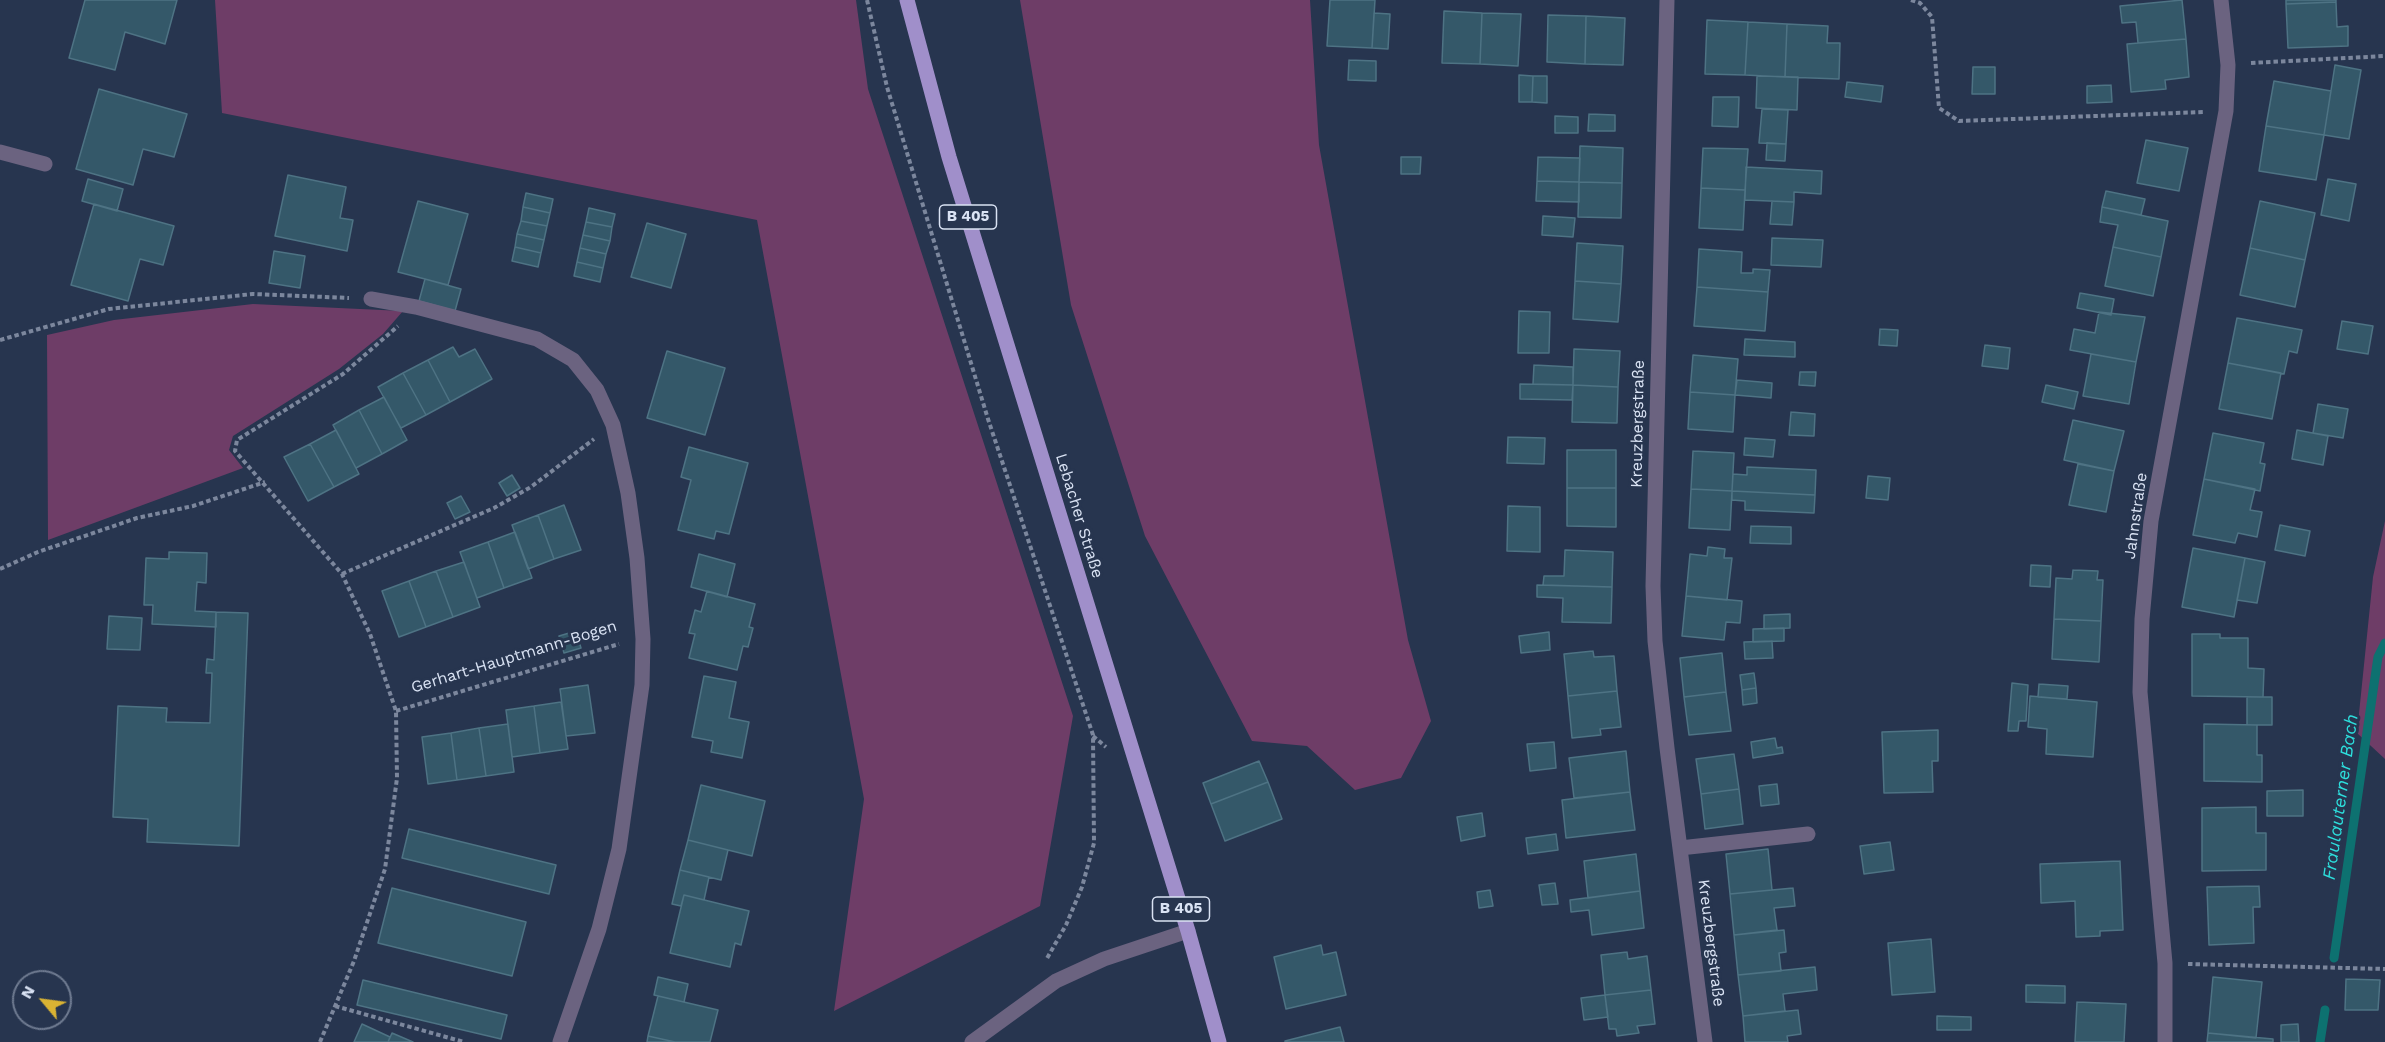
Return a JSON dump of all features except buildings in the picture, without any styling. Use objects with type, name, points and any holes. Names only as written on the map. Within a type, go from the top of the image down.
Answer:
[{"type":"main road","name":"Lebacher Straße","points":[[907,0],[949,157],[1188,931],[1219,1042]]},
{"type":"street","name":"Kreuzbergstraße","points":[[1667,0],[1653,586],[1655,641],[1705,1042]]},
{"type":"street","name":"Jahnstraße","points":[[2165,1042],[2165,963],[2140,692],[2142,619],[2151,521],[2226,111],[2228,65],[2221,0]]},
{"type":"street","points":[[0,152],[45,164]]},
{"type":"street","name":"Gerhart-Hauptmann-Bogen","points":[[371,299],[416,307],[537,339],[573,360],[597,390],[613,425],[628,493],[636,547],[643,639],[642,685],[619,849],[599,929],[560,1042]]},
{"type":"street","points":[[1680,848],[1808,834]]},
{"type":"street","points":[[972,1042],[1056,981],[1104,959],[1188,931]]},
{"type":"path","points":[[867,0],[887,87],[974,373],[1093,735],[1094,843],[1082,887],[1066,926],[1042,966]]},
{"type":"path","points":[[1911,0],[1920,3],[1932,17],[1939,108],[1959,121],[2226,111]]},
{"type":"path","points":[[2228,65],[2385,56]]},
{"type":"path","points":[[0,340],[109,309],[253,294],[371,299]]},
{"type":"path","points":[[320,1042],[354,961],[385,869],[392,830],[397,778],[396,711],[370,634],[342,574],[265,482],[235,451],[237,440],[343,374],[389,337],[416,307]]},
{"type":"path","points":[[342,574],[494,508],[531,487],[613,425]]},
{"type":"path","points":[[0,569],[38,552],[137,518],[193,506],[265,482]]},
{"type":"path","name":"Gerhart-Hauptmann-Bogen","points":[[396,711],[607,646],[643,639]]},
{"type":"path","points":[[2165,963],[2385,969]]},
{"type":"path","points":[[335,1006],[464,1042]]},
{"type":"shaded area","points":[[215,0],[856,0],[868,89],[1073,716],[1040,906],[834,1011],[864,799],[757,220],[222,113]]},
{"type":"shaded area","points":[[1020,0],[1310,0],[1319,145],[1408,640],[1431,721],[1401,778],[1355,790],[1307,746],[1252,741],[1145,536],[1071,305]]},
{"type":"shaded area","points":[[253,304],[403,311],[383,334],[339,369],[233,436],[229,450],[243,468],[48,540],[47,335],[114,320]]},
{"type":"shaded area","points":[[2385,521],[2385,759],[2357,733],[2373,577]]},
{"type":"waterway","name":"Fraulauterner Bach","points":[[2334,958],[2378,657],[2385,643]]},
{"type":"waterway","name":"Fraulauterner Bach","points":[[2320,1042],[2325,1010]]}]
